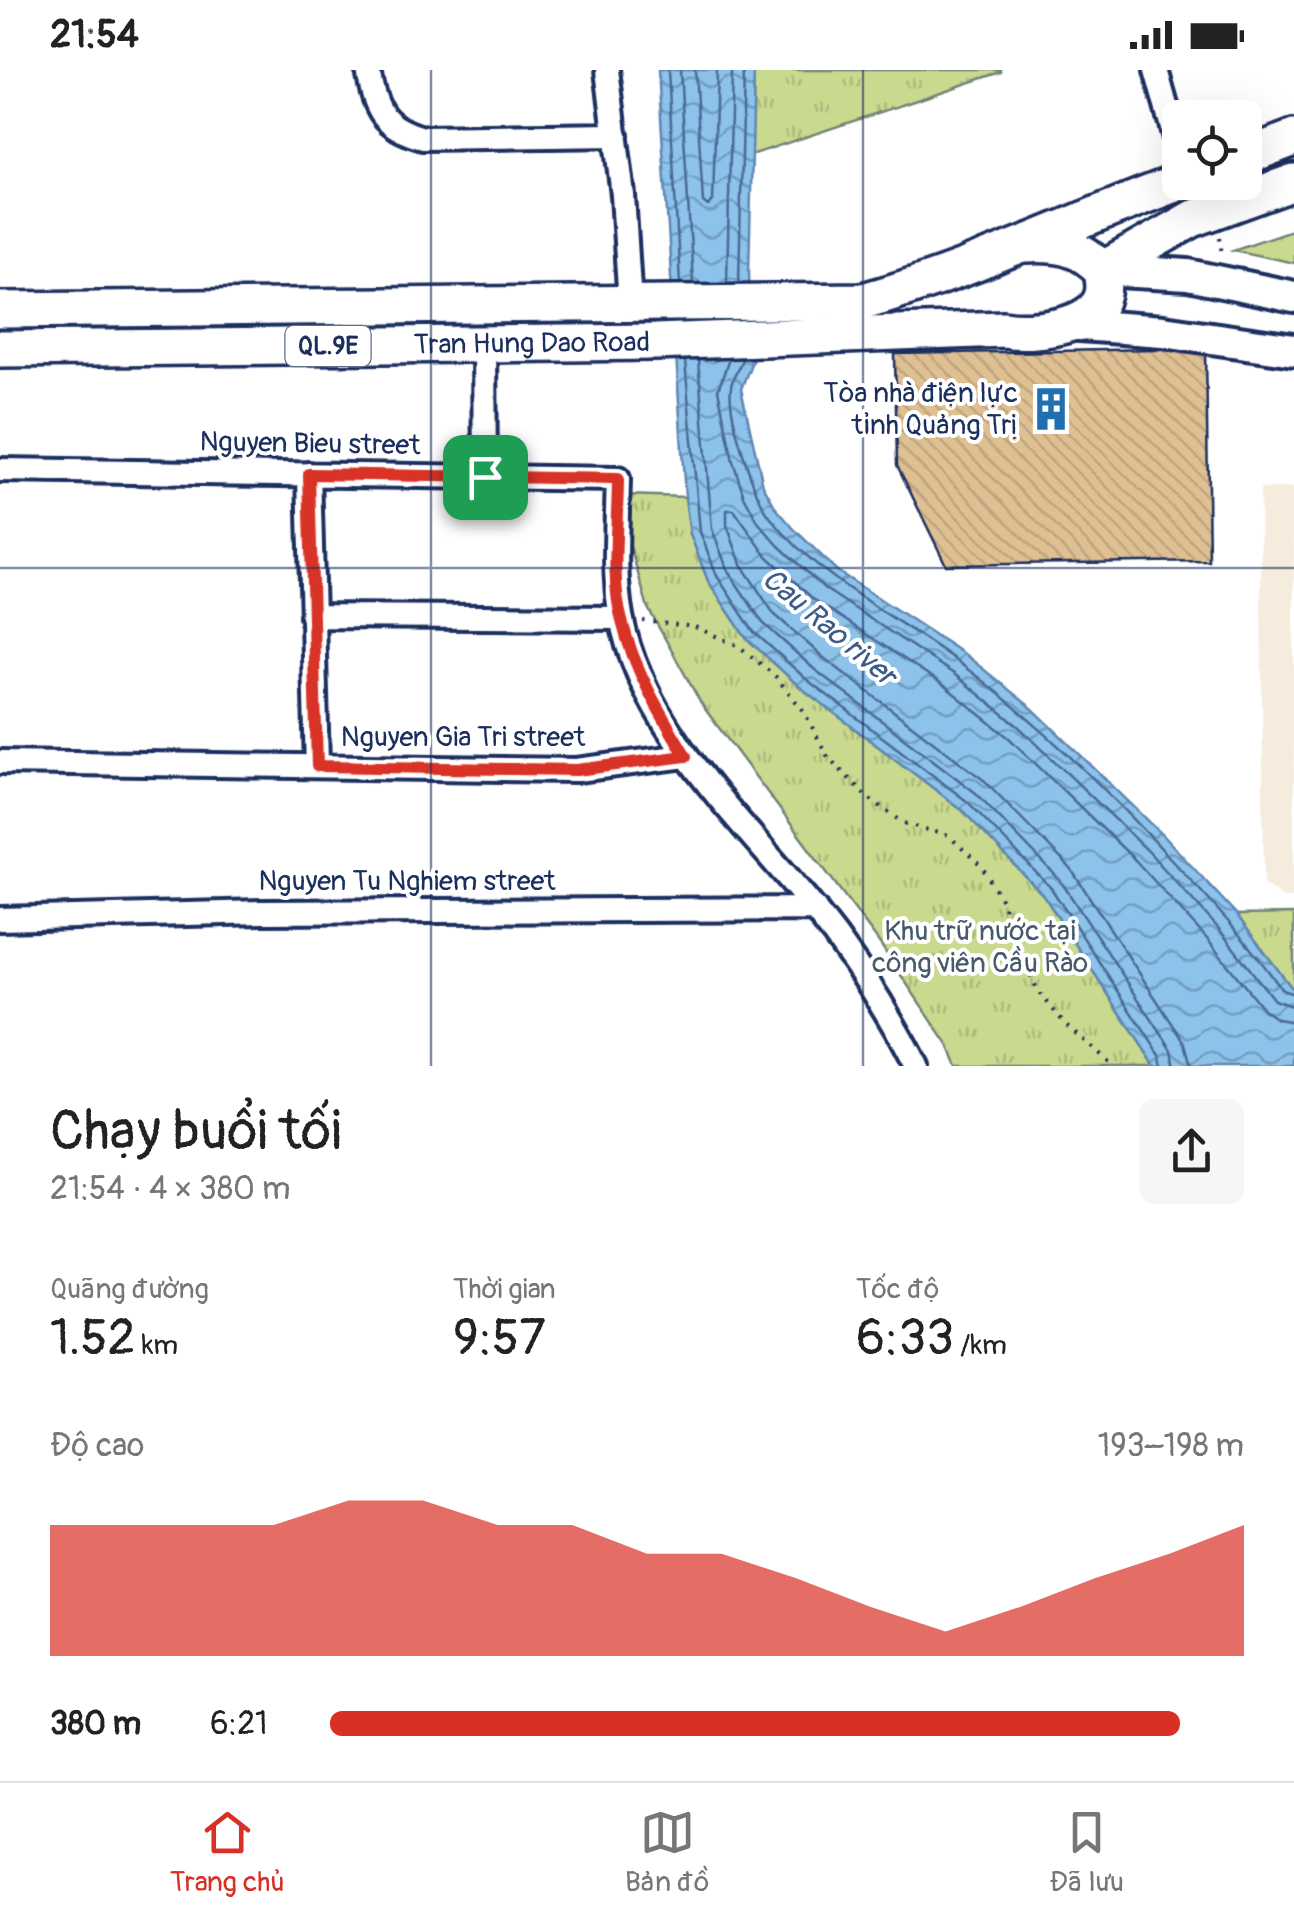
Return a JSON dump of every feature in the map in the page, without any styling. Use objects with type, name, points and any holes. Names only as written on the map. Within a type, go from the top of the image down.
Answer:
[{"type":"main road","points":[[1262,151],[1294,138]]},
{"type":"main road","points":[[1102,270],[1192,219],[1294,182]]},
{"type":"main road","points":[[1004,329],[982,318],[970,303],[970,280],[977,268],[993,257],[1162,189]]},
{"type":"main road","points":[[1027,245],[1077,249],[1102,270],[1188,275],[1294,297]]},
{"type":"main road","name":"QL.9E","points":[[642,305],[862,301],[993,257]]},
{"type":"main road","points":[[1066,324],[1082,318],[1099,304],[1104,294],[1102,270]]},
{"type":"main road","name":"Tran Hung Dao Road","points":[[0,310],[642,305]]},
{"type":"main road","name":"Tran Hung Dao Road","points":[[0,349],[746,340],[1004,329],[1034,332],[1066,324]]},
{"type":"main road","points":[[1066,324],[1163,331],[1294,350]]},
{"type":"street","points":[[368,70],[373,95],[388,122],[400,132],[423,138],[616,135]]},
{"type":"street","points":[[608,70],[642,305]]},
{"type":"street","points":[[1156,70],[1164,100]]},
{"type":"street","points":[[484,344],[485,477]]},
{"type":"street","name":"Nguyen Bieu street","points":[[0,470],[618,479],[620,618]]},
{"type":"street","points":[[309,474],[317,766]]},
{"type":"street","points":[[312,616],[620,618],[646,686],[686,756],[815,909],[868,980],[916,1066]]},
{"type":"street","name":"Nguyen Gia Tri street","points":[[0,762],[577,770],[686,756]]},
{"type":"street","name":"Nguyen Tu Nghiem street","points":[[0,918],[262,912],[815,909]]},
{"type":"path","points":[[1220,232],[1223,257]]},
{"type":"path","points":[[620,618],[696,627],[740,646],[776,677],[803,710],[828,757],[867,797],[904,823],[949,836],[982,867],[1002,900],[1038,991],[1065,1024],[1112,1066]]},
{"type":"shaded area","points":[[1294,488],[1294,898],[1283,898],[1264,884],[1260,489]]},
{"type":"green space","points":[[754,70],[1001,70],[1001,72],[751,155]]},
{"type":"green space","points":[[1294,229],[1294,263],[1233,250]]},
{"type":"green space","name":"Khu trữ nước tại công viên Cầu Rào","points":[[624,495],[685,497],[690,534],[708,581],[746,638],[800,687],[962,810],[1044,896],[1155,1066],[957,1066],[948,1045],[878,941],[702,705],[648,608],[630,546]]},
{"type":"green space","points":[[1294,914],[1294,991],[1236,915]]},
{"type":"water","name":"Cau Rao river","points":[[658,70],[754,70],[749,273],[752,361],[741,389],[763,485],[776,508],[837,571],[967,656],[1033,709],[1163,835],[1236,914],[1294,991],[1294,1066],[1155,1066],[1044,896],[962,810],[800,687],[746,638],[708,581],[690,534],[685,497]]},
{"type":"building","name":"Tòa nhà điện lực tỉnh Quảng Trị","points":[[1206,348],[1209,561],[946,565],[897,465],[895,354]]},
{"type":"place","name":"Tòa nhà điện lực tỉnh Quảng Trị","points":[[1051,409]]},
{"type":"route","points":[[309,474],[485,477],[618,479],[620,618],[646,686],[686,756],[577,770],[317,766],[309,474]]}]
